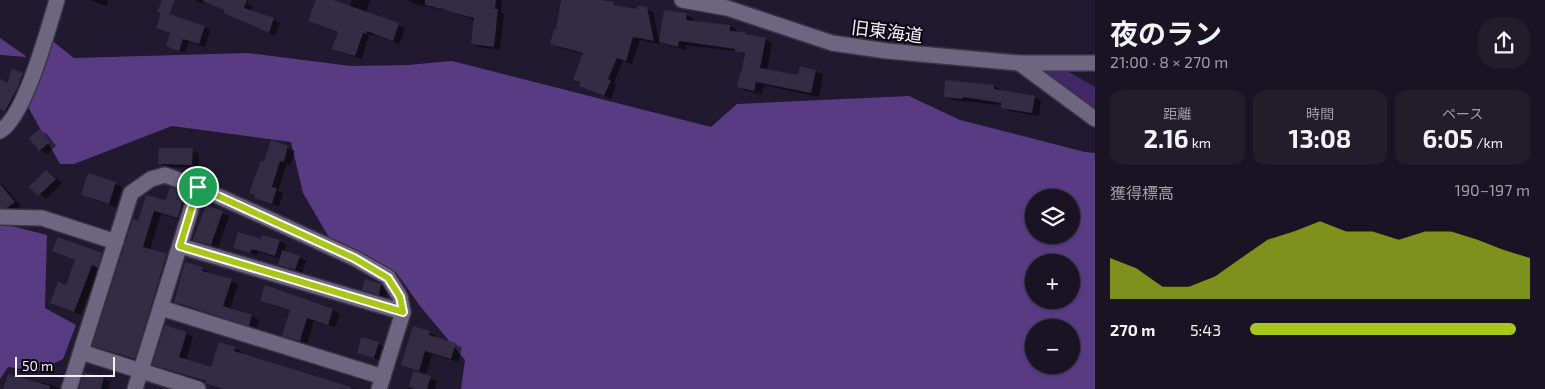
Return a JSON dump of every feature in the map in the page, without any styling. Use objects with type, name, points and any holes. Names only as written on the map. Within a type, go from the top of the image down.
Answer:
[{"type":"street","points":[[0,131],[14,117],[34,71],[57,0]]},
{"type":"street","name":"旧東海道","points":[[682,0],[728,4],[832,43],[887,51],[1019,63],[1095,63]]},
{"type":"street","points":[[1019,63],[1095,119]]},
{"type":"street","points":[[69,389],[131,193],[151,180],[165,175],[198,187],[354,258],[388,278],[400,297],[403,312],[381,383],[160,308]]},
{"type":"street","points":[[136,389],[198,187]]},
{"type":"street","points":[[0,217],[42,218],[116,242]]},
{"type":"street","points":[[180,246],[403,312]]},
{"type":"street","points":[[81,352],[198,389]]},
{"type":"shaded area","points":[[0,38],[27,57],[0,55]]},
{"type":"shaded area","points":[[50,39],[74,58],[248,53],[351,66],[408,65],[452,61],[711,127],[737,104],[909,96],[960,120],[1095,153],[1095,389],[461,389],[465,360],[420,306],[396,272],[358,253],[334,246],[303,193],[291,142],[172,126],[74,164],[60,164],[28,107]]},
{"type":"shaded area","points":[[1028,70],[1067,71],[1095,87],[1095,113]]},
{"type":"shaded area","points":[[0,223],[47,235],[45,308],[76,325],[63,359],[38,371],[8,367],[0,379]]},
{"type":"building","points":[[162,0],[175,0],[169,14],[205,26],[199,44],[183,39],[179,51],[166,46],[170,33],[156,28],[161,13],[157,12]]},
{"type":"building","points":[[201,0],[247,0],[244,8],[274,18],[269,33],[224,13],[224,10]]},
{"type":"building","points":[[316,0],[333,0],[399,23],[393,41],[367,31],[366,34],[363,33],[355,56],[332,49],[338,32],[308,21]]},
{"type":"building","points":[[425,0],[496,0],[495,9],[498,9],[494,47],[471,44],[474,18],[425,5]]},
{"type":"building","points":[[561,0],[600,0],[614,2],[614,5],[637,9],[637,6],[647,7],[654,41],[633,37],[626,61],[617,58],[608,79],[611,80],[604,96],[579,86],[580,82],[573,80],[583,53],[550,44],[554,29],[556,30]]},
{"type":"building","points":[[664,10],[687,13],[686,20],[730,25],[730,31],[745,32],[745,34],[766,38],[760,68],[798,75],[800,66],[816,70],[811,93],[756,82],[754,91],[737,87],[745,53],[735,52],[735,49],[679,41],[678,47],[659,42]]},
{"type":"building","points":[[12,69],[23,73],[5,111],[0,109],[0,79],[7,83]]},
{"type":"building","points":[[945,80],[994,85],[994,89],[1035,96],[1032,113],[1001,108],[1001,103],[963,97],[962,99],[944,97]]},
{"type":"building","points":[[40,129],[50,142],[39,151],[29,138]]},
{"type":"building","points":[[271,140],[288,146],[284,162],[280,161],[272,187],[277,188],[272,204],[254,198],[255,195],[249,193],[261,161],[264,162]]},
{"type":"building","points":[[159,148],[193,148],[192,165],[158,164]]},
{"type":"building","points":[[46,170],[56,179],[38,196],[29,187]]},
{"type":"building","points":[[88,173],[116,182],[109,204],[81,195]]},
{"type":"building","points":[[0,184],[15,202],[7,208],[0,208]]},
{"type":"building","points":[[170,187],[185,192],[178,218],[154,211],[143,247],[167,254],[135,359],[92,346],[133,219],[138,221],[146,195],[166,200]]},
{"type":"building","points":[[206,205],[223,211],[211,245],[193,240]]},
{"type":"building","points":[[238,232],[261,239],[262,235],[280,240],[275,256],[252,249],[250,253],[233,248]]},
{"type":"building","points":[[58,237],[102,253],[98,268],[92,265],[74,312],[50,303],[58,282],[66,285],[75,260],[52,251]]},
{"type":"building","points":[[282,250],[300,256],[295,270],[278,265]]},
{"type":"building","points":[[185,262],[203,267],[202,271],[232,279],[223,306],[252,315],[249,326],[174,302]]},
{"type":"building","points":[[365,279],[381,284],[379,295],[362,290]]},
{"type":"building","points":[[265,285],[333,309],[328,325],[307,318],[300,341],[282,336],[290,310],[260,301]]},
{"type":"building","points":[[165,325],[187,332],[179,357],[211,367],[219,342],[236,347],[234,351],[351,387],[351,389],[224,389],[205,383],[206,381],[152,365]]},
{"type":"building","points":[[413,326],[430,331],[429,335],[456,343],[451,359],[425,351],[419,371],[401,365]]},
{"type":"building","points":[[361,337],[379,342],[374,358],[357,353]]},
{"type":"building","points":[[413,371],[431,376],[427,389],[409,387]]},
{"type":"building","points":[[84,372],[104,377],[101,389],[79,389]]},
{"type":"building","points":[[8,374],[50,386],[49,389],[3,389]]},
{"type":"route","points":[[198,187],[354,258],[388,278],[400,297],[403,312],[180,246],[198,187]]}]
